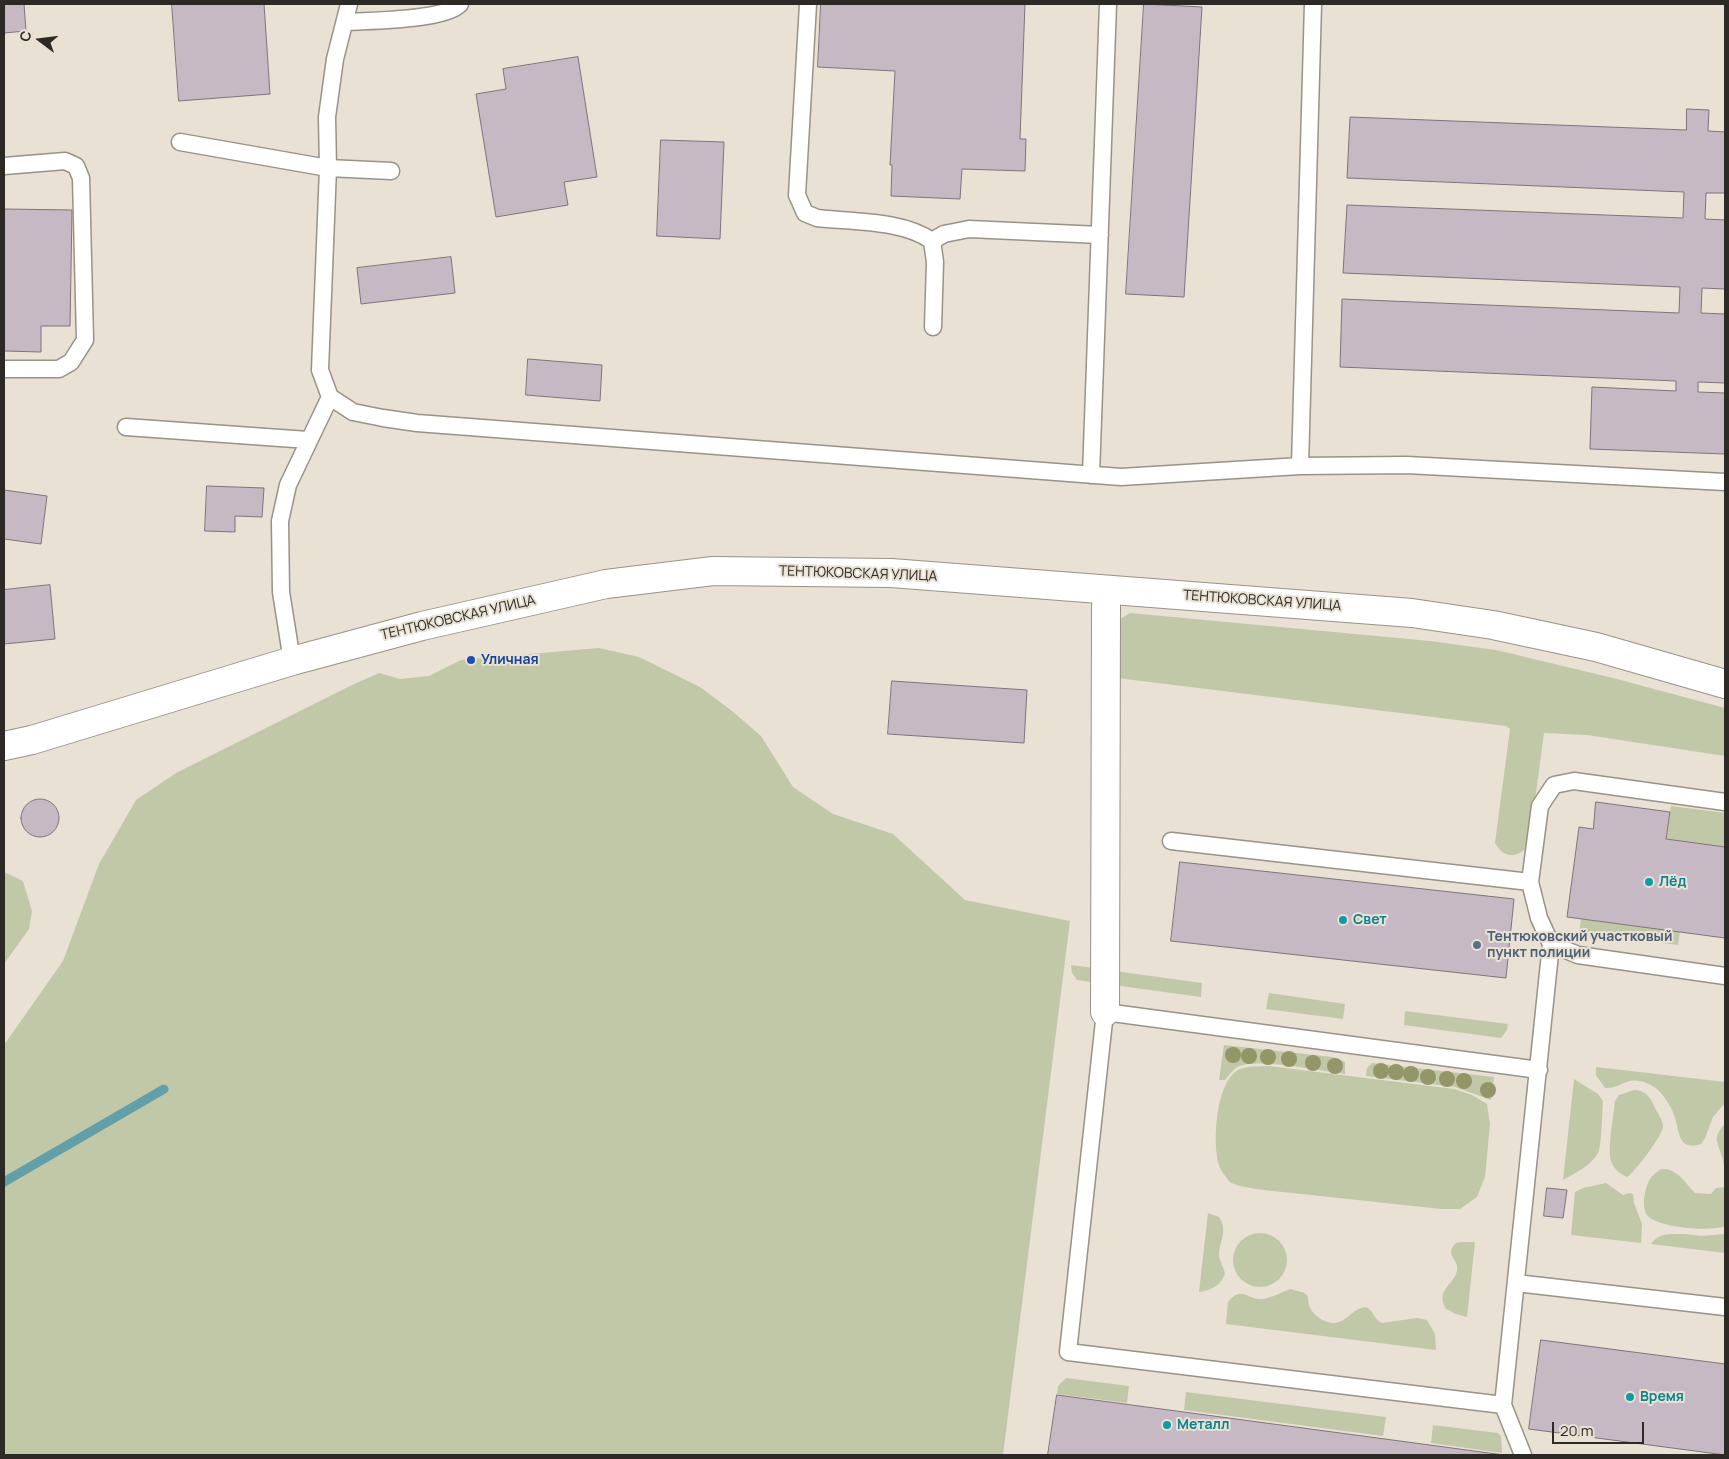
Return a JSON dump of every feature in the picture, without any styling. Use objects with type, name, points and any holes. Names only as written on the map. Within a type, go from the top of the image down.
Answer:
[{"type":"street","name":"ТЕНТЮКОВСКАЯ УЛИЦА","points":[[4,746],[59,732],[292,661],[422,626],[606,584],[713,571],[891,573],[1412,613],[1493,625],[1596,647],[1725,684]]},
{"type":"street","points":[[1105,1012],[1106,606]]},
{"type":"lane","points":[[349,4],[335,59],[327,117],[328,168],[320,370],[330,397],[353,412],[417,423],[1121,477],[1300,466],[1407,464],[1725,482]]},
{"type":"lane","points":[[345,22],[434,16],[457,8],[460,4]]},
{"type":"lane","points":[[808,4],[797,195],[805,213],[817,218],[898,226],[920,233],[932,241],[935,262],[932,327]]},
{"type":"lane","points":[[1091,475],[1108,4]]},
{"type":"lane","points":[[1300,466],[1313,4]]},
{"type":"lane","points":[[180,142],[328,168],[391,171]]},
{"type":"lane","points":[[4,166],[65,160],[80,161],[85,340],[71,362],[59,369],[4,369]]},
{"type":"lane","points":[[932,241],[944,234],[969,228],[1100,235]]},
{"type":"lane","points":[[292,661],[281,592],[280,521],[288,485],[330,397]]},
{"type":"lane","points":[[126,427],[308,440]]},
{"type":"lane","points":[[1523,1455],[1503,1405],[1551,944],[1539,918],[1530,882],[1540,806],[1554,785],[1574,781],[1725,802]]},
{"type":"lane","points":[[1171,841],[1530,882]]},
{"type":"lane","points":[[1551,944],[1578,955],[1725,976]]},
{"type":"lane","points":[[1503,1405],[1068,1352],[1105,1012],[1538,1070]]},
{"type":"lane","points":[[1516,1283],[1725,1307]]},
{"type":"green space","points":[[1130,613],[1430,641],[1496,650],[1613,678],[1725,708],[1725,756],[1587,735],[1544,733],[1529,845],[1521,852],[1511,855],[1502,852],[1495,843],[1510,729],[1506,726],[1109,677],[1117,621]]},
{"type":"green space","points":[[599,648],[639,657],[700,687],[761,736],[793,787],[833,814],[893,834],[965,900],[1070,921],[1003,1455],[4,1455],[4,1045],[63,961],[99,864],[136,800],[176,773],[379,673],[400,679],[429,676],[461,660]]},
{"type":"green space","points":[[1671,806],[1725,813],[1725,847],[1666,839]]},
{"type":"green space","points":[[4,872],[23,881],[32,911],[29,929],[4,964]]},
{"type":"green space","points":[[1581,919],[1680,932],[1678,945],[1579,932]]},
{"type":"green space","points":[[1071,965],[1202,983],[1201,997],[1077,980],[1072,973]]},
{"type":"green space","points":[[1269,993],[1345,1004],[1343,1019],[1266,1009]]},
{"type":"green space","points":[[1405,1011],[1508,1024],[1507,1030],[1501,1038],[1404,1025]]},
{"type":"green space","points":[[1224,1045],[1332,1057],[1345,1062],[1345,1074],[1261,1063],[1239,1066],[1225,1080],[1219,1080]]},
{"type":"green space","points":[[1372,1063],[1494,1077],[1491,1100],[1455,1087],[1366,1076],[1367,1068]]},
{"type":"green space","points":[[1269,1066],[1454,1089],[1472,1095],[1487,1104],[1490,1124],[1485,1177],[1477,1197],[1460,1209],[1441,1209],[1255,1189],[1231,1183],[1219,1165],[1217,1155],[1216,1128],[1220,1100],[1231,1077],[1238,1070],[1249,1067]]},
{"type":"green space","points":[[1596,1067],[1725,1082],[1725,1103],[1713,1117],[1701,1144],[1685,1144],[1680,1137],[1675,1116],[1658,1090],[1641,1081],[1630,1081],[1611,1088],[1605,1088],[1596,1075]]},
{"type":"green space","points":[[1574,1079],[1598,1094],[1603,1101],[1600,1143],[1598,1153],[1591,1162],[1563,1180]]},
{"type":"green space","points":[[1639,1090],[1649,1097],[1661,1119],[1663,1127],[1648,1154],[1627,1177],[1612,1164],[1610,1140],[1615,1101],[1619,1095]]},
{"type":"green space","points":[[1725,1123],[1725,1173],[1717,1136]]},
{"type":"green space","points":[[1662,1169],[1677,1174],[1695,1193],[1711,1194],[1716,1188],[1725,1187],[1725,1226],[1708,1229],[1684,1228],[1661,1223],[1647,1215],[1644,1209],[1644,1202],[1647,1186],[1654,1174]]},
{"type":"green space","points":[[1606,1183],[1623,1195],[1633,1194],[1634,1203],[1642,1224],[1641,1243],[1571,1235],[1575,1192],[1583,1188]]},
{"type":"green space","points":[[1208,1213],[1219,1217],[1222,1222],[1223,1236],[1219,1254],[1225,1274],[1221,1282],[1215,1287],[1199,1292]]},
{"type":"green space","points":[[1255,1233],[1265,1233],[1275,1237],[1283,1245],[1287,1260],[1283,1275],[1275,1283],[1265,1287],[1255,1287],[1245,1283],[1237,1275],[1233,1265],[1233,1255],[1237,1245],[1245,1237]]},
{"type":"green space","points":[[1671,1234],[1701,1236],[1725,1234],[1725,1253],[1651,1244],[1658,1237]]},
{"type":"green space","points":[[1475,1242],[1467,1317],[1446,1309],[1443,1303],[1446,1288],[1457,1271],[1456,1263],[1451,1254],[1452,1247],[1456,1243]]},
{"type":"green space","points":[[1291,1289],[1306,1294],[1313,1312],[1319,1318],[1330,1323],[1339,1322],[1357,1310],[1366,1307],[1382,1323],[1417,1318],[1427,1320],[1435,1334],[1436,1350],[1226,1324],[1228,1302],[1237,1294],[1264,1299]]},
{"type":"green space","points":[[1066,1378],[1129,1386],[1127,1403],[1057,1394],[1058,1386]]},
{"type":"green space","points":[[1186,1392],[1386,1417],[1383,1436],[1184,1410]]},
{"type":"green space","points":[[1433,1425],[1498,1433],[1501,1436],[1502,1453],[1431,1443]]},
{"type":"building","points":[[4,4],[24,4],[26,31],[4,33]]},
{"type":"building","points":[[172,4],[264,4],[270,94],[179,101]]},
{"type":"building","points":[[821,4],[1025,4],[1020,139],[1026,139],[1025,171],[962,169],[960,199],[891,196],[892,165],[890,165],[895,71],[818,67]]},
{"type":"building","points":[[1144,4],[1202,7],[1184,297],[1126,294]]},
{"type":"building","points":[[578,57],[597,177],[564,182],[568,205],[496,217],[476,94],[506,89],[503,69]]},
{"type":"building","points":[[1687,109],[1709,110],[1708,131],[1725,132],[1725,193],[1706,193],[1705,219],[1725,220],[1725,289],[1702,288],[1701,313],[1725,314],[1725,383],[1698,382],[1698,392],[1725,393],[1725,454],[1590,449],[1592,387],[1676,391],[1676,381],[1340,367],[1342,299],[1679,313],[1680,287],[1343,273],[1347,205],[1683,218],[1684,192],[1347,178],[1350,117],[1686,130]]},
{"type":"building","points":[[661,140],[724,142],[720,239],[657,236]]},
{"type":"building","points":[[4,209],[72,210],[70,326],[41,326],[41,352],[4,351]]},
{"type":"building","points":[[451,257],[455,293],[361,304],[357,268]]},
{"type":"building","points":[[528,359],[602,365],[600,401],[526,395]]},
{"type":"building","points":[[207,486],[264,488],[262,517],[235,516],[235,532],[205,531]]},
{"type":"building","points":[[4,490],[47,496],[41,544],[4,539]]},
{"type":"building","points":[[50,585],[55,639],[4,644],[4,590]]},
{"type":"building","points":[[892,681],[1027,690],[1024,743],[888,734]]},
{"type":"building","points":[[40,799],[53,805],[59,818],[53,831],[40,837],[27,831],[21,818],[27,805]]},
{"type":"building","name":"Лёд","points":[[1596,802],[1670,812],[1666,839],[1725,847],[1725,938],[1567,917],[1579,827],[1593,829]]},
{"type":"building","name":"Свет","points":[[1180,862],[1514,899],[1506,978],[1171,941]]},
{"type":"building","points":[[1547,1188],[1567,1190],[1563,1218],[1544,1216]]},
{"type":"building","name":"Время","points":[[1541,1340],[1725,1364],[1725,1455],[1529,1429]]},
{"type":"building","name":"Металл","points":[[1057,1395],[1504,1455],[1048,1455]]},
{"type":"waterway","points":[[4,1182],[164,1089]]},
{"type":"place","name":"Уличная","points":[[471,660]]},
{"type":"place","name":"Лёд","points":[[1649,882]]},
{"type":"place","name":"Свет","points":[[1343,920]]},
{"type":"place","name":"Тентюковский участковый пункт полиции","points":[[1477,945]]},
{"type":"place","name":"Время","points":[[1630,1397]]},
{"type":"place","name":"Металл","points":[[1167,1425]]}]
